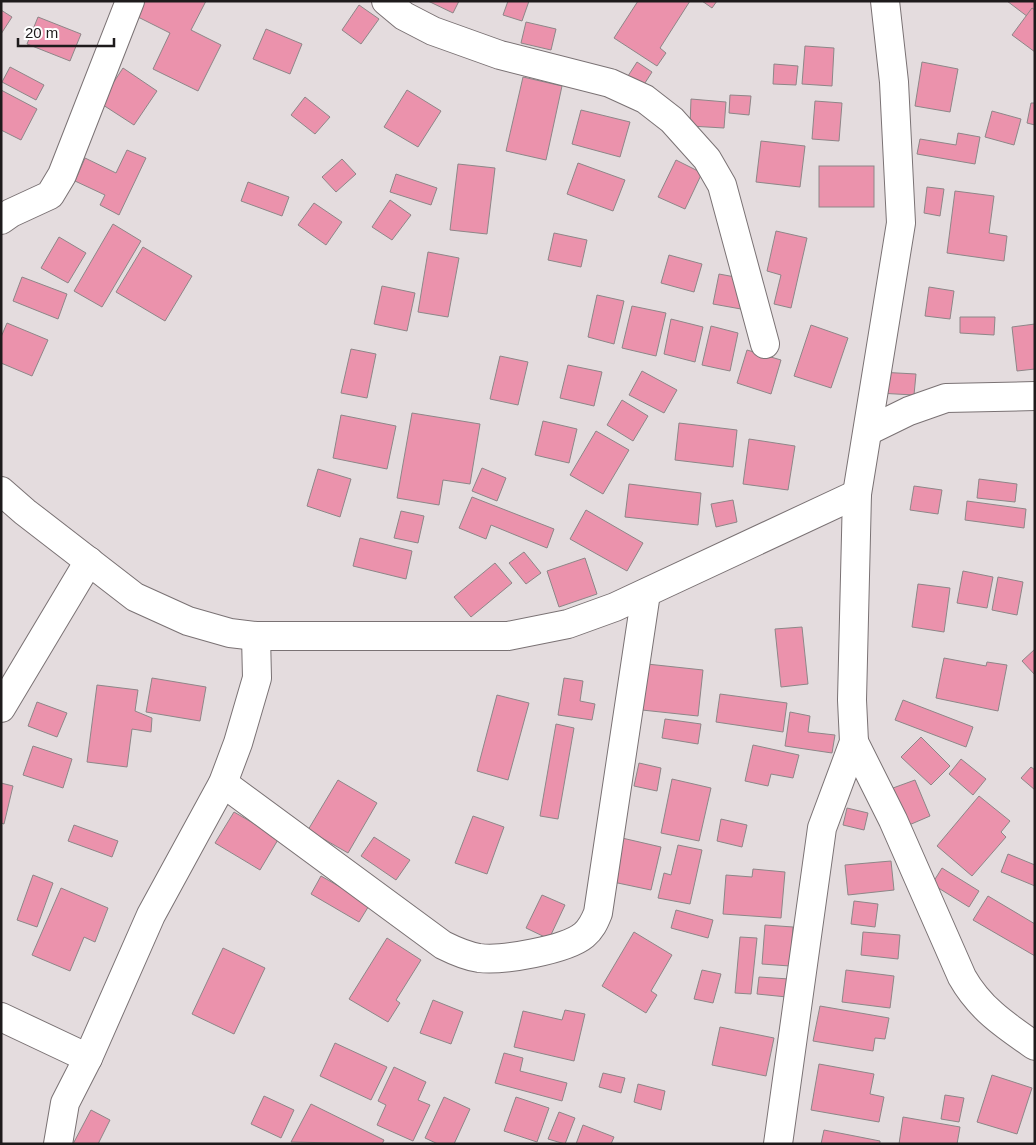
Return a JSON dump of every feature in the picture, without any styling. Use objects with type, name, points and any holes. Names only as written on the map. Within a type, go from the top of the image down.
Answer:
[{"type":"street","points":[[1,220],[11,213],[50,195],[62,175],[130,1]]},
{"type":"street","points":[[386,1],[404,16],[441,34],[500,55],[610,83],[645,99],[672,120],[707,159],[722,185],[765,344]]},
{"type":"street","points":[[778,1144],[822,828],[854,742],[852,700],[857,494],[901,223],[894,82],[885,1]]},
{"type":"street","points":[[868,431],[909,411],[946,398],[1035,396]]},
{"type":"street","points":[[1,491],[24,512],[135,597],[179,617],[230,633],[256,636],[508,636],[568,624],[646,592],[857,494]]},
{"type":"street","points":[[1,708],[89,561]]},
{"type":"street","points":[[223,783],[450,949],[463,955],[504,959],[567,944],[582,937],[593,926],[598,913],[646,592]]},
{"type":"street","points":[[58,1144],[65,1103],[88,1058],[151,915],[223,783],[238,743],[256,678],[256,636]]},
{"type":"street","points":[[854,742],[893,820],[962,978],[972,995],[985,1010],[1035,1046]]},
{"type":"street","points":[[1,1018],[88,1058]]},
{"type":"building","points":[[138,1],[206,1],[191,30],[221,45],[198,91],[153,69],[170,33],[132,14]]},
{"type":"building","points":[[428,1],[459,1],[453,13]]},
{"type":"building","points":[[508,1],[529,1],[522,21],[503,15]]},
{"type":"building","points":[[638,1],[690,1],[660,48],[666,53],[657,66],[614,38]]},
{"type":"building","points":[[702,1],[717,1],[712,8]]},
{"type":"building","points":[[1007,1],[1035,1],[1035,17],[1032,20]]},
{"type":"building","points":[[359,5],[379,19],[361,44],[342,30]]},
{"type":"building","points":[[1032,8],[1035,10],[1035,52],[1012,35]]},
{"type":"building","points":[[1,10],[12,17],[1,34]]},
{"type":"building","points":[[38,17],[81,34],[70,61],[27,44]]},
{"type":"building","points":[[526,22],[556,29],[551,50],[521,43]]},
{"type":"building","points":[[266,29],[302,44],[290,74],[253,59]]},
{"type":"building","points":[[805,46],[834,48],[832,86],[802,84]]},
{"type":"building","points":[[637,62],[652,72],[643,86],[628,76]]},
{"type":"building","points":[[922,62],[958,69],[950,112],[915,106]]},
{"type":"building","points":[[774,64],[798,66],[796,85],[773,84]]},
{"type":"building","points":[[10,67],[44,85],[36,100],[2,82]]},
{"type":"building","points":[[123,68],[157,91],[134,125],[100,103]]},
{"type":"building","points":[[523,77],[562,86],[546,160],[506,151]]},
{"type":"building","points":[[1,90],[37,109],[21,140],[1,130]]},
{"type":"building","points":[[407,90],[441,111],[418,147],[384,127]]},
{"type":"building","points":[[730,95],[751,96],[749,115],[729,113]]},
{"type":"building","points":[[305,97],[330,117],[315,134],[291,115]]},
{"type":"building","points":[[691,99],[726,102],[724,128],[690,126]]},
{"type":"building","points":[[815,101],[842,103],[839,141],[812,139]]},
{"type":"building","points":[[1031,103],[1035,103],[1035,125],[1027,123]]},
{"type":"building","points":[[581,110],[630,122],[620,157],[572,144]]},
{"type":"building","points":[[992,111],[1021,119],[1014,145],[985,137]]},
{"type":"building","points":[[958,133],[980,137],[975,164],[917,154],[920,139],[956,145]]},
{"type":"building","points":[[761,141],[805,146],[800,187],[756,182]]},
{"type":"building","points":[[127,150],[146,158],[119,215],[100,205],[105,195],[75,181],[85,158],[116,173]]},
{"type":"building","points":[[342,159],[356,174],[336,192],[322,177]]},
{"type":"building","points":[[676,160],[702,173],[685,209],[658,197]]},
{"type":"building","points":[[578,163],[625,180],[613,211],[567,194]]},
{"type":"building","points":[[458,164],[495,168],[487,234],[450,230]]},
{"type":"building","points":[[819,166],[874,166],[874,207],[819,207]]},
{"type":"building","points":[[396,174],[437,188],[431,205],[390,192]]},
{"type":"building","points":[[248,182],[289,197],[282,216],[241,201]]},
{"type":"building","points":[[927,187],[944,189],[940,216],[924,213]]},
{"type":"building","points":[[955,191],[994,196],[989,233],[1007,236],[1004,261],[947,253]]},
{"type":"building","points":[[390,200],[411,215],[392,240],[372,227]]},
{"type":"building","points":[[314,203],[342,222],[326,245],[298,225]]},
{"type":"building","points":[[113,224],[141,241],[102,307],[74,291]]},
{"type":"building","points":[[776,231],[807,238],[791,308],[774,304],[781,275],[767,271]]},
{"type":"building","points":[[554,233],[587,240],[581,267],[548,260]]},
{"type":"building","points":[[59,237],[86,253],[68,283],[41,268]]},
{"type":"building","points":[[143,247],[192,276],[165,321],[116,292]]},
{"type":"building","points":[[428,252],[459,258],[448,317],[418,312]]},
{"type":"building","points":[[669,255],[702,264],[694,292],[661,283]]},
{"type":"building","points":[[719,274],[746,279],[741,309],[713,304]]},
{"type":"building","points":[[22,277],[67,294],[58,319],[13,301]]},
{"type":"building","points":[[382,286],[415,293],[407,331],[374,324]]},
{"type":"building","points":[[929,287],[954,291],[950,319],[925,316]]},
{"type":"building","points":[[597,295],[624,301],[614,344],[588,337]]},
{"type":"building","points":[[632,306],[666,313],[656,356],[622,348]]},
{"type":"building","points":[[960,317],[995,317],[994,335],[960,333]]},
{"type":"building","points":[[671,319],[703,327],[695,362],[664,354]]},
{"type":"building","points":[[7,323],[48,340],[32,376],[1,363],[1,337]]},
{"type":"building","points":[[1035,324],[1035,369],[1017,371],[1012,327]]},
{"type":"building","points":[[811,325],[848,338],[831,388],[794,376]]},
{"type":"building","points":[[711,326],[738,333],[730,371],[702,365]]},
{"type":"building","points":[[351,349],[376,354],[367,398],[341,393]]},
{"type":"building","points":[[747,350],[781,360],[771,394],[737,383]]},
{"type":"building","points":[[500,356],[528,362],[518,405],[490,399]]},
{"type":"building","points":[[568,365],[602,372],[594,406],[560,398]]},
{"type":"building","points":[[642,371],[677,390],[664,413],[629,395]]},
{"type":"building","points":[[879,372],[916,374],[914,395],[878,393]]},
{"type":"building","points":[[622,400],[648,416],[633,441],[607,425]]},
{"type":"building","points":[[412,413],[480,424],[470,484],[443,480],[439,505],[397,498]]},
{"type":"building","points":[[341,415],[396,426],[387,469],[333,458]]},
{"type":"building","points":[[543,421],[577,429],[569,463],[535,455]]},
{"type":"building","points":[[679,423],[737,430],[733,467],[675,460]]},
{"type":"building","points":[[596,431],[629,450],[603,494],[570,475]]},
{"type":"building","points":[[749,439],[795,446],[788,490],[743,484]]},
{"type":"building","points":[[482,468],[506,478],[497,501],[472,491]]},
{"type":"building","points":[[318,469],[351,479],[340,517],[307,506]]},
{"type":"building","points":[[979,479],[1017,484],[1015,502],[977,498]]},
{"type":"building","points":[[629,484],[701,493],[698,525],[625,517]]},
{"type":"building","points":[[914,486],[942,490],[938,514],[910,510]]},
{"type":"building","points":[[472,497],[554,529],[547,548],[491,525],[486,539],[459,528]]},
{"type":"building","points":[[733,500],[737,522],[716,527],[711,504]]},
{"type":"building","points":[[967,501],[1026,509],[1024,528],[965,520]]},
{"type":"building","points":[[586,510],[643,543],[627,571],[570,539]]},
{"type":"building","points":[[401,511],[424,516],[418,543],[394,538]]},
{"type":"building","points":[[360,538],[412,551],[406,579],[353,566]]},
{"type":"building","points":[[524,552],[541,573],[526,584],[509,563]]},
{"type":"building","points":[[585,558],[597,594],[559,607],[547,571]]},
{"type":"building","points":[[495,563],[512,583],[471,617],[454,597]]},
{"type":"building","points":[[963,571],[993,577],[987,608],[957,603]]},
{"type":"building","points":[[998,577],[1023,582],[1017,615],[992,610]]},
{"type":"building","points":[[918,584],[950,588],[944,632],[912,627]]},
{"type":"building","points":[[802,627],[808,684],[781,687],[775,629]]},
{"type":"building","points":[[1035,649],[1035,675],[1022,661]]},
{"type":"building","points":[[944,658],[986,666],[987,662],[1007,665],[998,711],[936,698]]},
{"type":"building","points":[[647,664],[703,670],[698,716],[642,710]]},
{"type":"building","points":[[152,678],[206,687],[200,721],[146,712]]},
{"type":"building","points":[[564,678],[583,681],[580,701],[595,704],[592,720],[558,715]]},
{"type":"building","points":[[97,685],[138,690],[135,711],[152,718],[151,732],[132,729],[127,767],[87,762]]},
{"type":"building","points":[[720,694],[787,703],[783,732],[716,722]]},
{"type":"building","points":[[497,695],[529,703],[508,780],[477,771]]},
{"type":"building","points":[[903,700],[973,727],[966,747],[895,720]]},
{"type":"building","points":[[37,702],[67,713],[57,737],[28,726]]},
{"type":"building","points":[[790,712],[810,716],[808,732],[835,735],[832,753],[785,746]]},
{"type":"building","points":[[665,719],[701,724],[698,744],[662,738]]},
{"type":"building","points":[[556,724],[574,728],[558,819],[540,816]]},
{"type":"building","points":[[921,737],[950,766],[931,785],[901,757]]},
{"type":"building","points":[[753,745],[799,755],[793,778],[771,774],[768,786],[745,781]]},
{"type":"building","points":[[33,746],[72,759],[63,788],[23,775]]},
{"type":"building","points":[[961,759],[986,779],[973,795],[949,774]]},
{"type":"building","points":[[639,763],[661,768],[657,791],[634,786]]},
{"type":"building","points":[[1031,767],[1035,770],[1035,790],[1021,778]]},
{"type":"building","points":[[672,779],[711,788],[699,841],[661,833]]},
{"type":"building","points":[[338,780],[377,803],[348,853],[308,830]]},
{"type":"building","points":[[915,780],[930,816],[909,825],[893,788]]},
{"type":"building","points":[[1,783],[13,786],[4,824],[1,823]]},
{"type":"building","points":[[979,796],[1010,821],[1001,832],[1006,837],[972,876],[937,846]]},
{"type":"building","points":[[847,808],[868,813],[864,830],[843,825]]},
{"type":"building","points":[[234,812],[279,838],[260,870],[215,843]]},
{"type":"building","points":[[473,816],[504,827],[487,874],[455,863]]},
{"type":"building","points":[[721,819],[747,825],[742,847],[717,841]]},
{"type":"building","points":[[74,825],[118,841],[112,857],[68,841]]},
{"type":"building","points":[[374,837],[410,860],[396,880],[361,856]]},
{"type":"building","points":[[622,838],[661,847],[651,890],[613,882]]},
{"type":"building","points":[[678,845],[702,850],[690,904],[658,898],[664,873],[671,875]]},
{"type":"building","points":[[1008,854],[1035,865],[1035,886],[1001,872]]},
{"type":"building","points":[[891,861],[894,890],[848,895],[845,865]]},
{"type":"building","points":[[942,868],[979,891],[969,907],[932,884]]},
{"type":"building","points":[[753,869],[785,872],[781,918],[723,914],[726,875],[752,877]]},
{"type":"building","points":[[33,875],[53,883],[37,927],[17,920]]},
{"type":"building","points":[[321,876],[370,904],[359,922],[311,894]]},
{"type":"building","points":[[61,888],[108,908],[95,942],[84,937],[70,971],[32,955]]},
{"type":"building","points":[[542,895],[565,905],[549,939],[526,928]]},
{"type":"building","points":[[988,896],[1035,924],[1035,956],[973,920]]},
{"type":"building","points":[[854,901],[878,904],[875,927],[851,924]]},
{"type":"building","points":[[676,910],[713,920],[708,938],[671,928]]},
{"type":"building","points":[[765,925],[793,927],[790,966],[762,964]]},
{"type":"building","points":[[634,932],[672,955],[651,991],[657,995],[646,1013],[602,986]]},
{"type":"building","points":[[863,932],[900,935],[898,959],[861,955]]},
{"type":"building","points":[[740,937],[757,938],[751,994],[735,993]]},
{"type":"building","points":[[387,938],[421,960],[396,1000],[400,1003],[388,1022],[349,999]]},
{"type":"building","points":[[223,948],[265,968],[234,1034],[192,1014]]},
{"type":"building","points":[[702,970],[721,974],[713,1003],[694,999]]},
{"type":"building","points":[[846,970],[894,976],[890,1008],[842,1002]]},
{"type":"building","points":[[759,977],[789,979],[787,997],[757,994]]},
{"type":"building","points":[[433,1000],[463,1012],[451,1044],[420,1033]]},
{"type":"building","points":[[820,1006],[889,1018],[885,1039],[875,1038],[873,1051],[813,1041]]},
{"type":"building","points":[[565,1010],[585,1014],[574,1061],[514,1047],[523,1011],[562,1020]]},
{"type":"building","points":[[720,1027],[774,1038],[766,1076],[712,1065]]},
{"type":"building","points":[[335,1043],[387,1067],[371,1100],[320,1076]]},
{"type":"building","points":[[504,1053],[523,1058],[520,1071],[567,1083],[562,1101],[495,1083]]},
{"type":"building","points":[[819,1064],[874,1074],[870,1094],[884,1097],[879,1122],[811,1110]]},
{"type":"building","points":[[394,1067],[426,1082],[418,1100],[430,1105],[413,1141],[377,1125],[386,1105],[378,1101]]},
{"type":"building","points":[[603,1073],[625,1078],[621,1093],[599,1087]]},
{"type":"building","points":[[992,1075],[1032,1088],[1017,1134],[977,1122]]},
{"type":"building","points":[[638,1084],[665,1091],[661,1110],[634,1102]]},
{"type":"building","points":[[945,1095],[964,1098],[959,1122],[941,1119]]},
{"type":"building","points":[[264,1096],[294,1110],[281,1138],[251,1124]]},
{"type":"building","points":[[444,1097],[470,1109],[454,1144],[438,1144],[425,1138]]},
{"type":"building","points":[[516,1097],[549,1108],[537,1142],[504,1131]]},
{"type":"building","points":[[311,1104],[384,1140],[382,1144],[291,1142]]},
{"type":"building","points":[[91,1110],[110,1120],[98,1144],[73,1144]]},
{"type":"building","points":[[559,1112],[575,1118],[565,1144],[548,1139]]},
{"type":"building","points":[[903,1117],[960,1127],[957,1144],[899,1144]]},
{"type":"building","points":[[583,1125],[614,1137],[611,1144],[576,1144]]},
{"type":"building","points":[[824,1130],[880,1141],[880,1144],[821,1144]]}]
